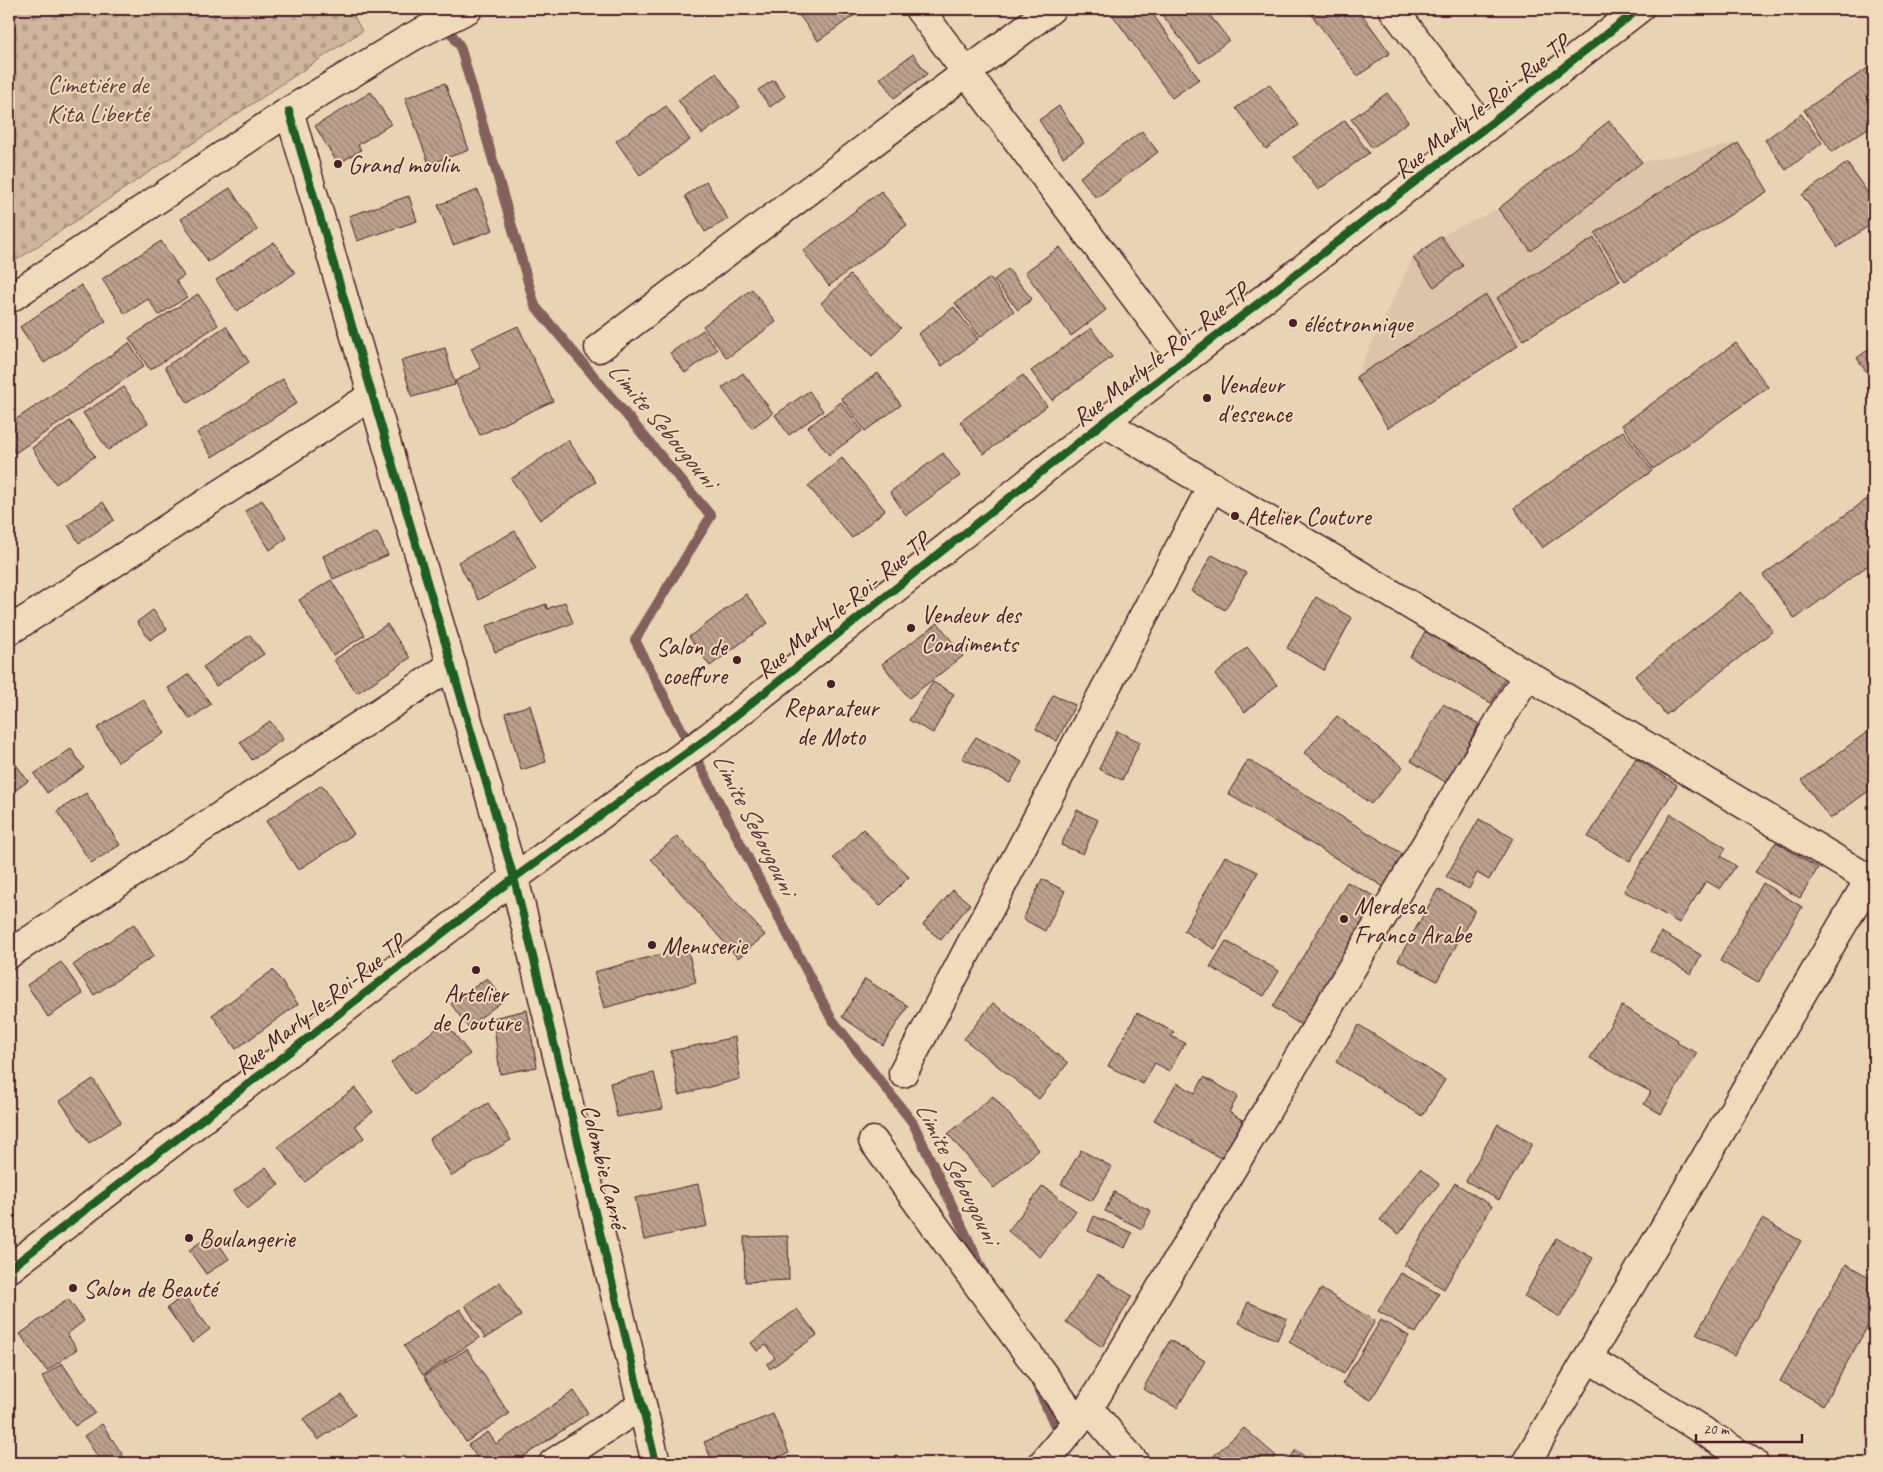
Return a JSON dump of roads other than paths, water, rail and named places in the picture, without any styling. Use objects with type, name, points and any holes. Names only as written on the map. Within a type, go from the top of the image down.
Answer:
[{"type":"street","points":[[919,9],[1182,361]]},
{"type":"street","points":[[599,348],[1051,9]]},
{"type":"street","points":[[1394,9],[1484,129]]},
{"type":"street","name":"Rue Marly-le-Roi- Rue TP","points":[[657,775],[710,736],[1182,361],[1639,9]]},
{"type":"street","points":[[9,299],[289,111],[412,37],[467,10]]},
{"type":"street","name":"Colombie Carré","points":[[289,111],[514,878],[656,1463]]},
{"type":"street","points":[[9,631],[373,395]]},
{"type":"street","points":[[1104,422],[1527,675],[1873,878],[1526,1463]]},
{"type":"street","points":[[903,1073],[1212,486]]},
{"type":"street","points":[[9,954],[452,665]]},
{"type":"street","points":[[1043,1463],[1083,1415],[1527,675]]},
{"type":"street","name":"Rue Marly-le-Roi-Rue TP","points":[[9,1269],[514,878],[657,775]]},
{"type":"street","points":[[873,1141],[1083,1415],[1135,1463]]},
{"type":"street","points":[[1588,1358],[1754,1463]]},
{"type":"street","points":[[553,1463],[642,1405]]},
{"type":"waterway","name":"Limite Sebougouni","points":[[434,9],[460,46],[535,306],[711,516],[635,640],[831,1018],[913,1123],[984,1273]]},
{"type":"waterway","name":"Limite Sebougouni","points":[[1036,1384],[1056,1428],[1056,1440]]},
{"type":"place","name":"Grand moulin","points":[[338,164]]},
{"type":"place","name":"éléctronnique","points":[[1293,323]]},
{"type":"place","name":"Vendeur d'essence","points":[[1207,398]]},
{"type":"place","name":"Atelier Couture","points":[[1235,516]]},
{"type":"place","name":"Vendeur des Condiments","points":[[911,628]]},
{"type":"place","name":"Salon de coeffure","points":[[737,660]]},
{"type":"place","name":"Reparateur de Moto","points":[[831,684]]},
{"type":"place","name":"Merdesa Franco Arabe","points":[[1344,919]]},
{"type":"place","name":"Menuserie","points":[[652,945]]},
{"type":"place","name":"Artelier de Couture","points":[[476,970]]},
{"type":"place","name":"Boulangerie","points":[[189,1238]]},
{"type":"place","name":"Salon de Beauté","points":[[73,1288]]},
{"type":"park label","name":"Cimetiére de Kita Liberté","points":[[98,98]]}]
